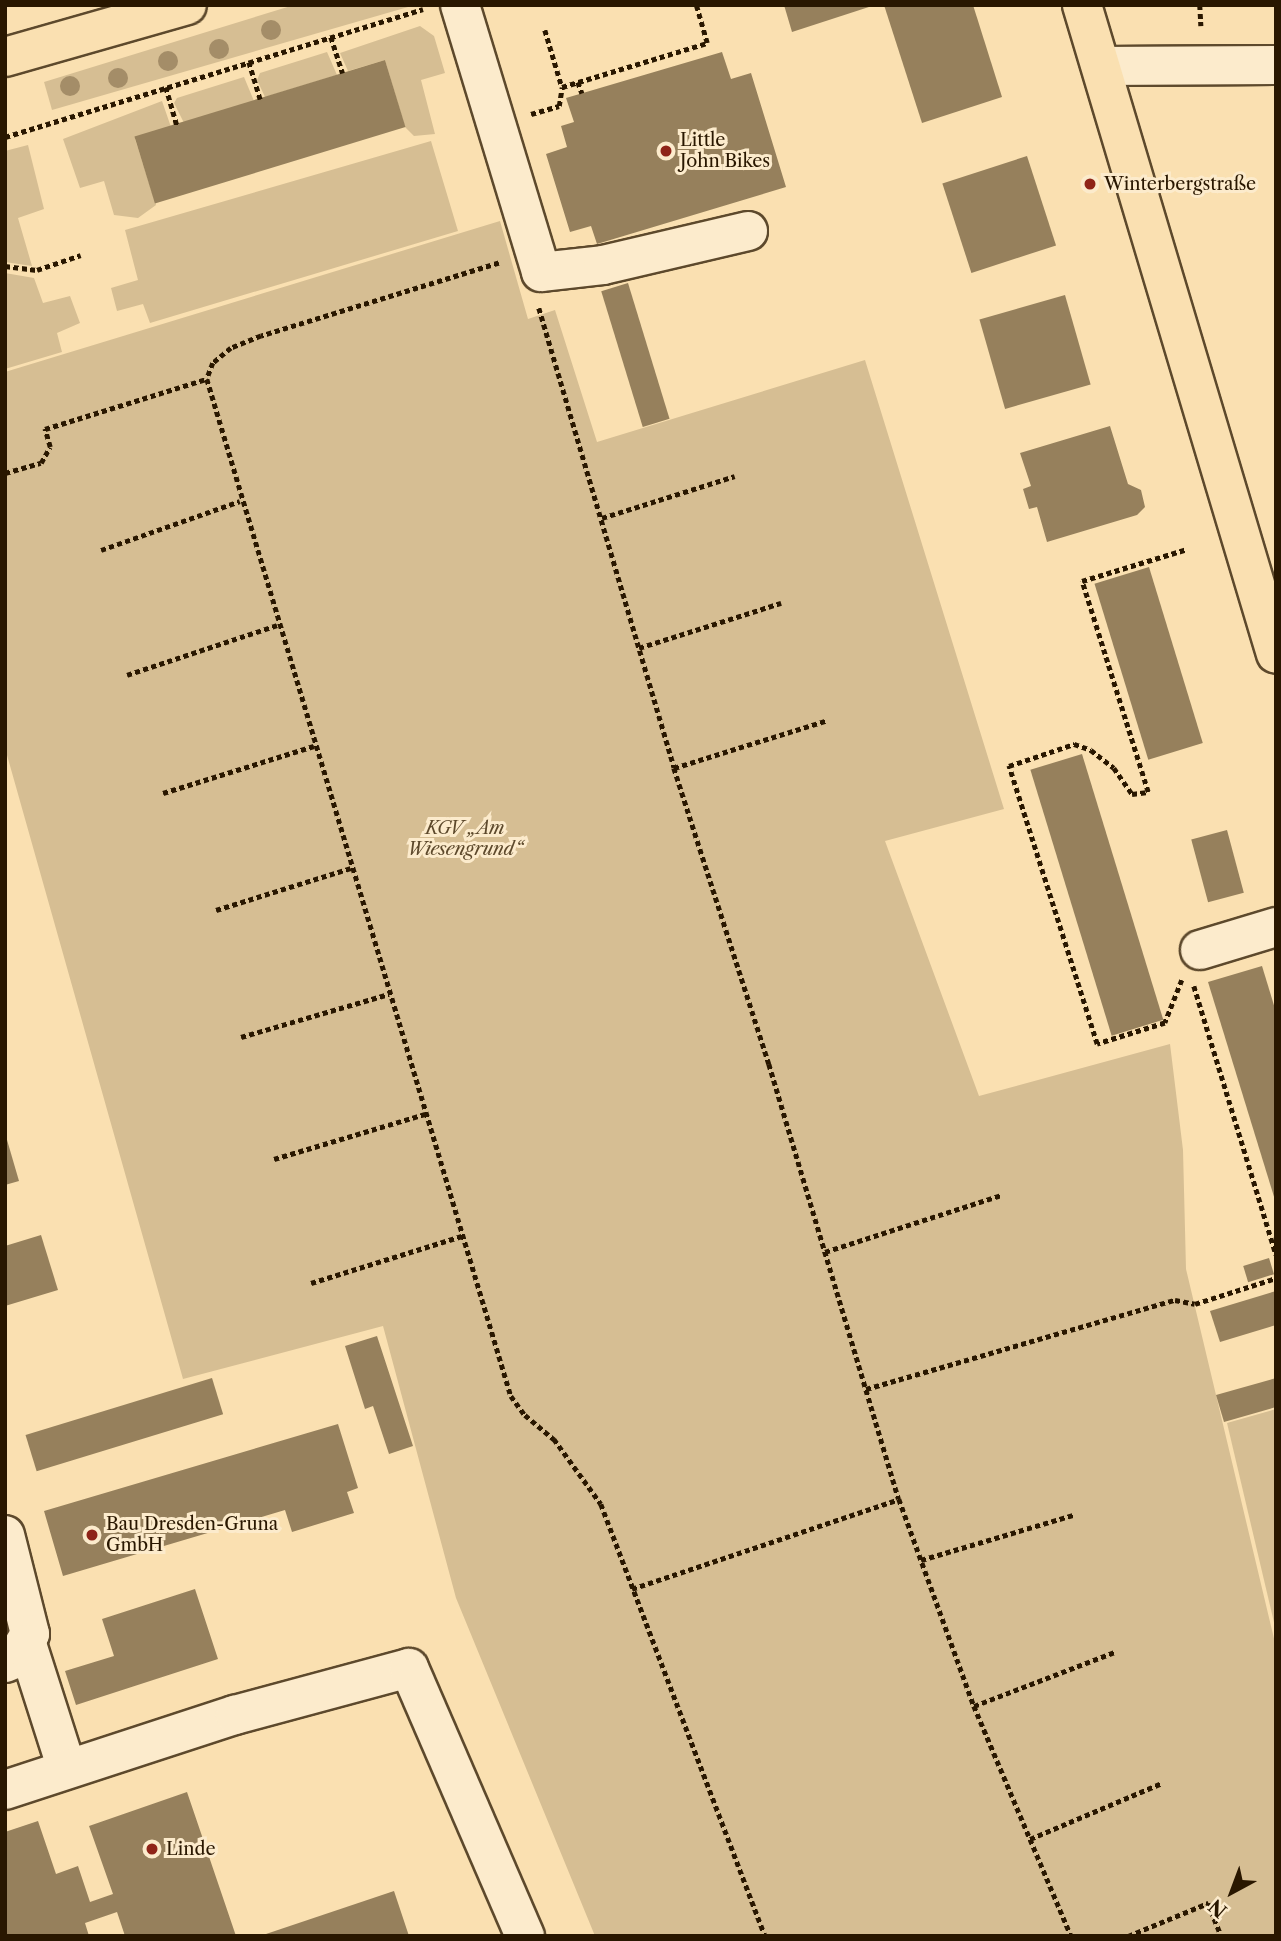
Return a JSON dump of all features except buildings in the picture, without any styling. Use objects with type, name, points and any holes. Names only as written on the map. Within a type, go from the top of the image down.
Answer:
[{"type":"main road","points":[[5,57],[187,5]]},
{"type":"main road","points":[[1082,5],[1276,654]]},
{"type":"street","points":[[460,5],[541,272],[603,265],[748,231]]},
{"type":"street","points":[[1101,66],[1276,65]]},
{"type":"street","points":[[1194,958],[1276,927]]},
{"type":"street","points":[[5,1535],[29,1619],[16,1654],[67,1769]]},
{"type":"street","points":[[5,1790],[235,1715],[409,1668],[525,1936]]},
{"type":"path","points":[[5,137],[436,5]]},
{"type":"path","points":[[562,87],[707,43],[696,5]]},
{"type":"path","points":[[1200,5],[1201,26]]},
{"type":"path","points":[[540,111],[559,106],[562,87],[545,30]]},
{"type":"path","points":[[331,37],[343,73]]},
{"type":"path","points":[[249,62],[260,99]]},
{"type":"path","points":[[578,82],[582,93]]},
{"type":"path","points":[[166,87],[177,125]]},
{"type":"path","points":[[5,266],[37,270],[81,255]]},
{"type":"path","points":[[511,260],[261,336],[231,348],[213,363],[207,379],[277,625],[511,1396],[524,1415],[554,1439],[601,1504],[765,1936]]},
{"type":"path","points":[[541,315],[674,768],[899,1499],[974,1706],[1072,1936]]},
{"type":"path","points":[[5,473],[41,463],[50,447],[45,429],[207,379]]},
{"type":"path","points":[[602,519],[736,476]]},
{"type":"path","points":[[101,550],[240,501]]},
{"type":"path","points":[[1187,550],[1082,581],[1148,792],[1132,794],[1120,773],[1091,750],[1074,744],[1009,766],[1097,1044],[1165,1023],[1194,958]]},
{"type":"path","points":[[639,648],[781,603]]},
{"type":"path","points":[[127,675],[277,625]]},
{"type":"path","points":[[674,768],[828,720]]},
{"type":"path","points":[[163,793],[314,746]]},
{"type":"path","points":[[216,910],[351,868]]},
{"type":"path","points":[[1194,958],[1276,1255]]},
{"type":"path","points":[[241,1037],[389,994]]},
{"type":"path","points":[[274,1159],[425,1114]]},
{"type":"path","points":[[825,1252],[1001,1195]]},
{"type":"path","points":[[311,1283],[463,1236]]},
{"type":"path","points":[[866,1388],[1175,1300],[1195,1304],[1276,1278]]},
{"type":"path","points":[[632,1589],[899,1499]]},
{"type":"path","points":[[922,1560],[1073,1515]]},
{"type":"path","points":[[974,1706],[1115,1652]]},
{"type":"path","points":[[1030,1839],[1162,1783]]},
{"type":"path","points":[[1128,1936],[1208,1903],[1221,1936]]},
{"type":"green space","points":[[294,5],[415,5],[52,110],[44,82]]},
{"type":"green space","points":[[420,26],[434,36],[445,73],[421,80],[435,134],[414,136],[405,127],[385,60],[348,71],[340,53]]},
{"type":"green space","points":[[327,52],[337,75],[265,97],[257,80],[260,73]]},
{"type":"green space","points":[[244,77],[254,101],[184,123],[174,103],[177,98]]},
{"type":"green space","points":[[162,101],[171,127],[135,139],[156,205],[138,218],[114,215],[104,181],[80,188],[63,139]]},
{"type":"green space","points":[[431,141],[458,231],[150,323],[143,304],[117,311],[111,288],[138,280],[125,230]]},
{"type":"green space","points":[[28,145],[44,209],[18,218],[32,266],[5,262],[5,151]]},
{"type":"green space","name":"KGV „Am Wiesengrund“","points":[[500,221],[528,319],[555,310],[597,442],[865,360],[1004,809],[885,841],[979,1096],[1170,1044],[1183,1150],[1186,1269],[1276,1647],[1276,1936],[595,1936],[456,1598],[383,1326],[183,1379],[5,748],[5,372]]},
{"type":"green space","points":[[5,273],[34,278],[43,303],[70,296],[80,323],[57,333],[62,352],[5,369]]},
{"type":"green space","points":[[1276,1409],[1276,1631],[1227,1423]]},
{"type":"place","name":"Little John Bikes","points":[[666,151]]},
{"type":"place","name":"Winterbergstraße","points":[[1090,184]]},
{"type":"place","name":"Bau Dresden-Gruna GmbH","points":[[92,1535]]},
{"type":"place","name":"Linde","points":[[152,1849]]}]
